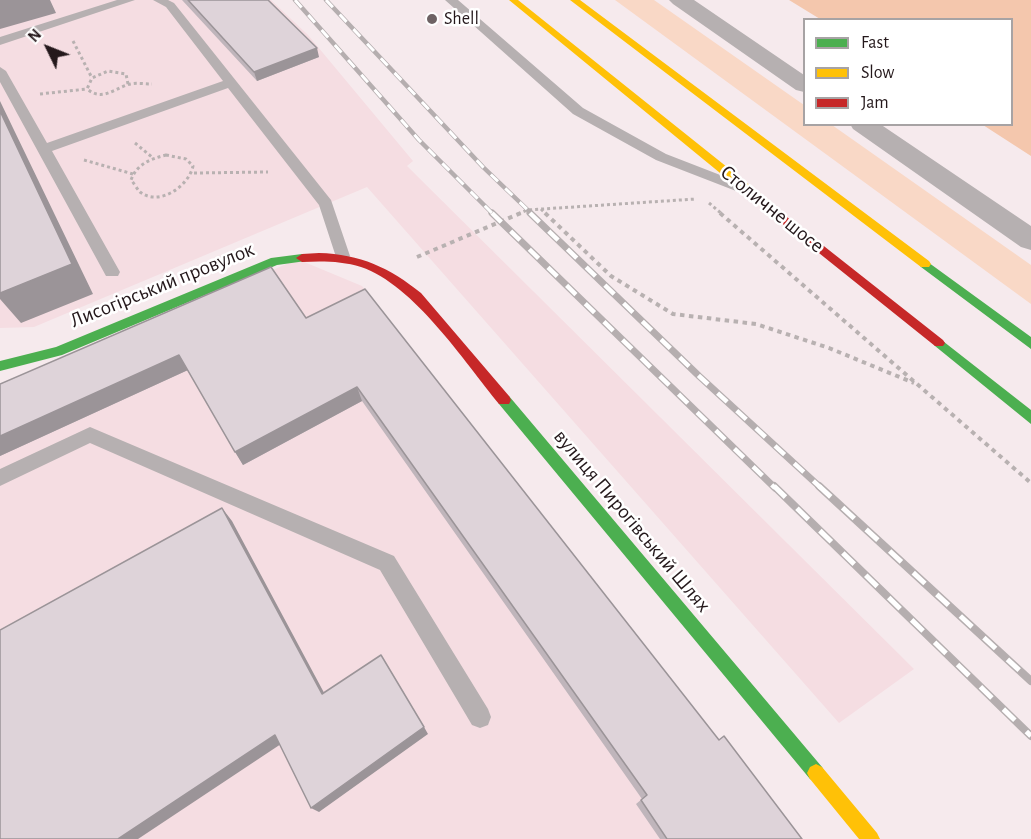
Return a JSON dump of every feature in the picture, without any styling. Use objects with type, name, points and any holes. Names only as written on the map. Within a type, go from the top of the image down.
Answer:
[{"type":"main road","name":"Столичне шосе","points":[[513,0],[1031,418]]},
{"type":"main road","points":[[574,0],[1031,344]]},
{"type":"main road","name":"вулиця Пирогівський Шлях","points":[[342,256],[376,265],[397,277],[417,296],[871,839]]},
{"type":"main road","name":"Лисогірський провулок","points":[[0,366],[58,351],[275,261],[342,256]]},
{"type":"street","points":[[680,0],[803,84]]},
{"type":"street","points":[[865,126],[1031,240]]},
{"type":"lane","points":[[0,41],[129,0]]},
{"type":"lane","points":[[159,0],[170,5],[326,204],[342,256]]},
{"type":"lane","points":[[451,0],[578,111],[661,157],[749,192]]},
{"type":"lane","points":[[0,71],[112,272]]},
{"type":"lane","points":[[44,149],[230,84]]},
{"type":"lane","points":[[0,478],[90,435],[387,563],[480,717]]},
{"type":"path","points":[[63,21],[92,78]]},
{"type":"path","points":[[114,71],[126,74],[129,79],[128,84],[122,90],[112,94],[91,94],[87,89],[87,83],[92,78],[114,71]]},
{"type":"path","points":[[14,96],[87,89]]},
{"type":"path","points":[[166,155],[178,155],[188,159],[194,165],[194,173],[180,189],[161,195],[142,193],[134,188],[131,180],[138,167],[145,162],[166,155]]},
{"type":"path","points":[[661,157],[703,198],[1031,483]]},
{"type":"path","points":[[194,173],[300,172]]},
{"type":"path","points":[[386,271],[527,210],[703,198]]},
{"type":"path","points":[[541,209],[611,276],[673,314],[756,324],[829,348],[919,385]]},
{"type":"shaded area","points":[[0,0],[271,0],[308,35],[413,161],[407,166],[914,669],[839,723],[367,187],[34,327],[0,328]]},
{"type":"shaded area","points":[[615,0],[654,0],[803,104],[803,126],[833,126],[1031,265],[1031,304]]},
{"type":"shaded area","points":[[789,0],[1031,0],[1031,156],[985,126],[1013,126],[1013,18],[818,18]]},
{"type":"shaded area","points":[[297,259],[362,286],[792,839],[0,839],[0,395]]},
{"type":"building","points":[[188,0],[268,0],[317,48],[254,72]]},
{"type":"building","points":[[0,111],[72,264],[0,293]]},
{"type":"building","points":[[271,267],[306,318],[365,289],[719,740],[724,736],[802,839],[667,839],[641,800],[647,795],[357,387],[235,452],[179,355],[0,436],[0,384]]},
{"type":"building","points":[[222,508],[322,694],[381,655],[424,727],[311,808],[275,735],[118,839],[0,839],[0,630]]},
{"type":"railway","points":[[295,0],[419,140],[492,213]]},
{"type":"railway","points":[[326,0],[483,167],[532,214]]},
{"type":"railway","points":[[492,213],[775,488]]},
{"type":"railway","points":[[530,213],[699,376],[821,488]]},
{"type":"railway","points":[[774,486],[1031,736]]},
{"type":"railway","points":[[819,486],[1031,681]]},
{"type":"traffic: fast","points":[[0,366],[58,351],[275,261],[302,258]]},
{"type":"traffic: fast","points":[[925,264],[1031,344]]},
{"type":"traffic: fast","points":[[939,343],[1031,418]]},
{"type":"traffic: fast","points":[[504,400],[816,773]]},
{"type":"traffic: slow","points":[[513,0],[768,206]]},
{"type":"traffic: slow","points":[[574,0],[925,264]]},
{"type":"traffic: slow","points":[[816,773],[871,839]]},
{"type":"traffic: jam","points":[[768,206],[939,343]]},
{"type":"traffic: jam","points":[[302,258],[350,260],[377,269],[403,285],[417,296],[504,400]]},
{"type":"place","name":"Shell","points":[[432,19]]}]
